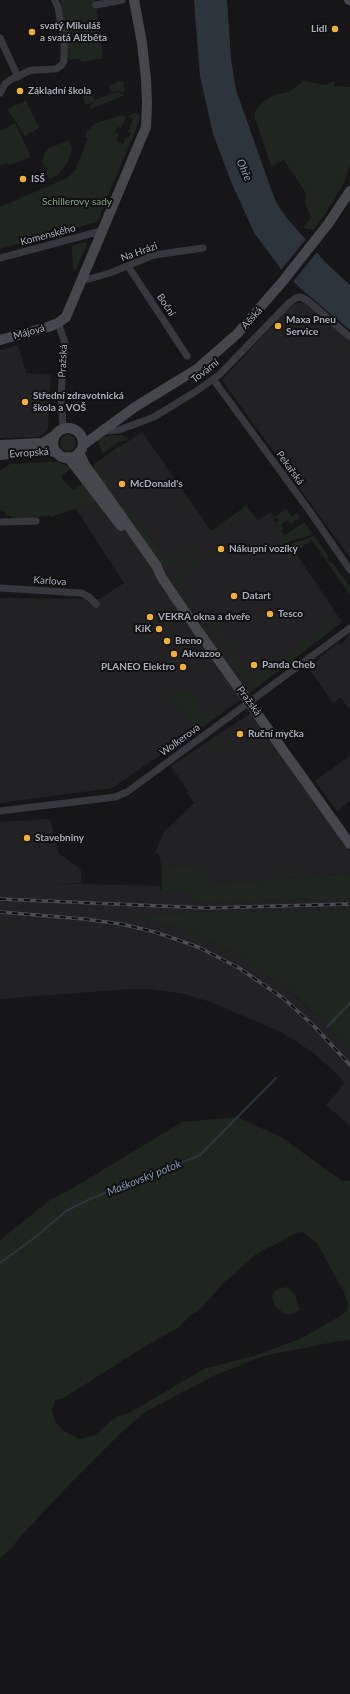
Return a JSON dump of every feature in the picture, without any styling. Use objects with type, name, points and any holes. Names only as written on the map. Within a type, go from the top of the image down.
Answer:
[{"type":"main road","points":[[58,323],[68,314],[101,231],[146,127],[147,103],[143,53],[134,0]]},
{"type":"main road","name":"Ašská","points":[[343,202],[350,181]]},
{"type":"main road","name":"Ašská","points":[[81,448],[135,407],[177,382],[214,355],[248,323],[284,281],[350,191]]},
{"type":"main road","name":"Májová","points":[[0,340],[42,329],[58,323]]},
{"type":"main road","name":"Ašská","points":[[79,433],[92,431],[124,411],[135,407]]},
{"type":"main road","points":[[64,428],[73,428],[79,433],[82,437],[81,448],[76,455],[68,457],[58,453],[53,446],[54,436],[64,428]]},
{"type":"main road","name":"Evropská","points":[[0,445],[43,443],[54,436]]},
{"type":"main road","name":"Pražská","points":[[81,448],[85,465],[156,565],[162,578],[350,844]]},
{"type":"main road","name":"Evropská","points":[[0,455],[47,450],[58,453]]},
{"type":"main road","name":"Pražská","points":[[68,457],[152,569],[162,578]]},
{"type":"street","points":[[0,93],[5,84],[18,77],[34,70],[56,69],[64,62],[64,42],[58,7],[55,0]]},
{"type":"street","points":[[96,5],[122,0]]},
{"type":"street","points":[[0,38],[18,77]]},
{"type":"street","name":"Komenského","points":[[0,258],[101,231]]},
{"type":"street","name":"Na Hrázi","points":[[82,279],[93,278],[154,255],[204,248]]},
{"type":"street","name":"Boční","points":[[128,266],[187,356]]},
{"type":"street","name":"Tovární","points":[[104,431],[119,430],[154,417],[213,379],[223,371],[289,303],[300,298],[307,300],[350,337]]},
{"type":"street","name":"Pražská","points":[[58,323],[65,343],[61,395],[64,428]]},
{"type":"street","name":"Pekařská","points":[[213,379],[311,513],[350,570]]},
{"type":"street","points":[[0,522],[36,521]]},
{"type":"street","name":"Karlova","points":[[0,588],[81,593],[89,597],[96,604]]},
{"type":"street","name":"Wolkerova","points":[[0,811],[115,797],[127,792],[350,628]]},
{"type":"shaded area","points":[[305,302],[350,341],[350,558],[222,380],[293,304]]},
{"type":"shaded area","name":"Střední zdravotnická škola a VOŠ","points":[[18,345],[26,373],[51,375],[48,428],[44,434],[38,437],[0,438],[0,350]]},
{"type":"shaded area","points":[[142,432],[211,531],[246,506],[258,520],[269,513],[342,622],[239,701],[112,788],[0,803],[0,598],[100,599],[124,583],[76,509],[97,502],[95,464]]},
{"type":"shaded area","points":[[350,633],[350,707],[348,708],[341,697],[333,703],[308,667],[337,644],[340,645],[346,640]]},
{"type":"shaded area","points":[[251,713],[350,852],[350,873],[211,884],[210,880],[199,873],[200,867],[161,864],[159,855],[155,853],[164,832],[194,803],[187,793],[188,791],[171,766]]},
{"type":"shaded area","points":[[350,756],[350,801],[337,811],[315,781]]},
{"type":"shaded area","points":[[50,819],[59,854],[81,869],[81,883],[46,883],[159,886],[162,891],[188,892],[191,903],[350,898],[350,909],[191,912],[134,916],[186,931],[233,952],[274,978],[325,1023],[350,1050],[350,1126],[326,1105],[345,1083],[336,1073],[311,1051],[283,1033],[211,1002],[184,994],[151,989],[128,989],[0,999],[0,822]]},
{"type":"green space","points":[[61,0],[95,0],[103,58],[82,62],[78,58],[71,60],[67,57]]},
{"type":"green space","points":[[120,81],[123,82],[125,92],[112,92],[109,86]]},
{"type":"green space","points":[[303,81],[325,85],[334,81],[334,86],[350,87],[350,163],[345,180],[333,202],[314,230],[303,228],[311,218],[305,202],[306,193],[284,160],[271,166],[255,118],[255,112],[261,103],[275,95],[289,92]]},
{"type":"green space","points":[[89,86],[95,101],[86,105],[80,89]]},
{"type":"green space","points":[[117,92],[125,95],[90,109],[90,106],[97,99]]},
{"type":"green space","points":[[26,101],[39,128],[25,136],[7,109]]},
{"type":"green space","name":"Schillerovy sady","points":[[136,113],[139,115],[140,120],[97,222],[0,249],[0,207],[67,178],[76,169],[88,138],[85,137],[87,132],[94,124],[123,115],[126,117],[121,128],[117,127],[115,132],[119,134],[116,141],[123,144],[126,137],[129,138],[131,133],[128,132],[133,119],[127,116]]},
{"type":"green space","points":[[15,123],[31,157],[9,165],[7,163],[0,166],[0,131]]},
{"type":"green space","points":[[69,140],[72,149],[68,161],[58,175],[49,179],[45,170],[48,169],[47,167],[45,168],[42,161],[47,149]]},
{"type":"green space","points":[[85,242],[87,244],[76,270],[73,270],[72,246]]},
{"type":"green space","points":[[68,435],[74,437],[76,443],[74,449],[68,451],[62,449],[60,443],[62,437]]},
{"type":"green space","points":[[111,435],[122,435],[129,439],[118,442],[103,453],[96,439]]},
{"type":"green space","points":[[118,447],[125,447],[128,451],[126,453],[115,452],[98,466],[98,469],[113,490],[112,495],[94,470],[95,464]]},
{"type":"green space","points":[[58,462],[72,468],[62,476],[64,481],[73,490],[83,483],[97,502],[50,517],[50,515],[15,519],[0,510],[0,471],[10,464]]},
{"type":"green space","points":[[187,498],[211,532],[246,506],[258,521],[255,522],[249,514],[243,518],[240,514],[211,535],[186,500],[181,502]]},
{"type":"green space","points":[[120,506],[131,510],[166,559],[171,556],[174,560],[195,545],[198,550],[173,565],[170,566],[168,564],[163,564]]},
{"type":"green space","points":[[286,509],[292,517],[297,513],[300,517],[291,524],[287,520],[281,524],[283,529],[276,534],[273,531],[278,526],[276,522],[279,520],[277,517],[274,519],[269,513],[271,512],[274,517]]},
{"type":"green space","points":[[304,522],[312,533],[311,535],[282,544],[280,539]]},
{"type":"green space","points":[[314,536],[329,557],[327,558],[330,563],[332,562],[350,587],[350,595],[312,540],[287,557],[280,548]]},
{"type":"green space","points":[[203,555],[206,560],[184,575],[187,578],[182,582],[194,600],[197,598],[198,599],[193,603],[175,575]]},
{"type":"green space","points":[[200,603],[239,657],[238,659],[243,666],[245,666],[253,677],[336,619],[337,620],[334,628],[280,670],[259,685],[253,686],[246,683],[236,669],[230,653],[218,637],[220,635],[216,630],[214,631]]},
{"type":"green space","points":[[188,685],[192,686],[188,690],[207,716],[212,714],[220,707],[222,711],[222,713],[203,727],[198,726],[193,721],[192,722],[173,704],[174,696]]},
{"type":"green space","points":[[220,735],[226,744],[219,748],[220,751],[216,753],[208,743]]},
{"type":"green space","points":[[161,864],[200,867],[199,873],[209,875],[211,884],[350,873],[350,898],[191,903],[188,892],[162,891]]},
{"type":"green space","points":[[350,909],[350,1050],[325,1023],[292,993],[233,952],[186,931],[133,916],[191,912]]},
{"type":"green space","points":[[238,1117],[284,1139],[342,1181],[350,1181],[350,1340],[263,1356],[213,1376],[145,1412],[125,1429],[68,1486],[17,1540],[13,1547],[0,1558],[0,1240],[50,1200],[73,1188],[182,1122]],"holes":[[[303,1232],[317,1243],[344,1292],[348,1305],[346,1312],[342,1315],[300,1339],[257,1355],[204,1369],[131,1412],[114,1418],[96,1435],[79,1439],[62,1430],[56,1422],[52,1411],[55,1400],[62,1399],[147,1345],[178,1328],[191,1315],[198,1311],[224,1283],[255,1255],[296,1233]]]},
{"type":"green space","points":[[287,1287],[295,1295],[300,1310],[290,1315],[283,1313],[275,1306],[272,1296],[275,1291]]},
{"type":"water","name":"Ohře","points":[[194,0],[227,0],[231,60],[236,90],[271,189],[276,202],[286,217],[325,262],[350,285],[350,330],[300,288],[281,269],[252,228],[232,184],[213,134],[200,76]]},
{"type":"pier","points":[[307,238],[318,251],[292,283],[280,271]]},
{"type":"waterway","name":"Maškovský potok","points":[[327,1027],[350,1003]]},
{"type":"waterway","name":"Maškovský potok","points":[[0,1263],[37,1236],[66,1211],[88,1200],[200,1155],[276,1078]]},
{"type":"railway","points":[[0,899],[207,908],[350,904]]},
{"type":"railway","points":[[0,912],[84,919],[121,924],[155,932],[198,947],[239,968],[283,998],[314,1026],[350,1065]]},
{"type":"place","name":"Lidl","points":[[335,29]]},
{"type":"place","name":"svatý Mikuláš a svatá Alžběta","points":[[32,32]]},
{"type":"place","name":"Základní škola","points":[[20,91]]},
{"type":"place","name":"ISŠ","points":[[23,179]]},
{"type":"place","name":"Maxa Pneu Service","points":[[278,326]]},
{"type":"place","name":"Střední zdravotnická škola a VOŠ","points":[[25,402]]},
{"type":"place","name":"McDonald's","points":[[122,484]]},
{"type":"place","name":"Nákupní vozíky","points":[[221,549]]},
{"type":"place","name":"Datart","points":[[234,596]]},
{"type":"place","name":"Tesco","points":[[270,614]]},
{"type":"place","name":"VEKRA okna a dveře","points":[[150,617]]},
{"type":"place","name":"KiK","points":[[159,629]]},
{"type":"place","name":"Breno","points":[[167,641]]},
{"type":"place","name":"Akvazoo","points":[[174,654]]},
{"type":"place","name":"Panda Cheb","points":[[254,665]]},
{"type":"place","name":"PLANEO Elektro","points":[[183,667]]},
{"type":"place","name":"Ruční myčka","points":[[240,734]]},
{"type":"place","name":"Stavebniny","points":[[27,838]]}]
